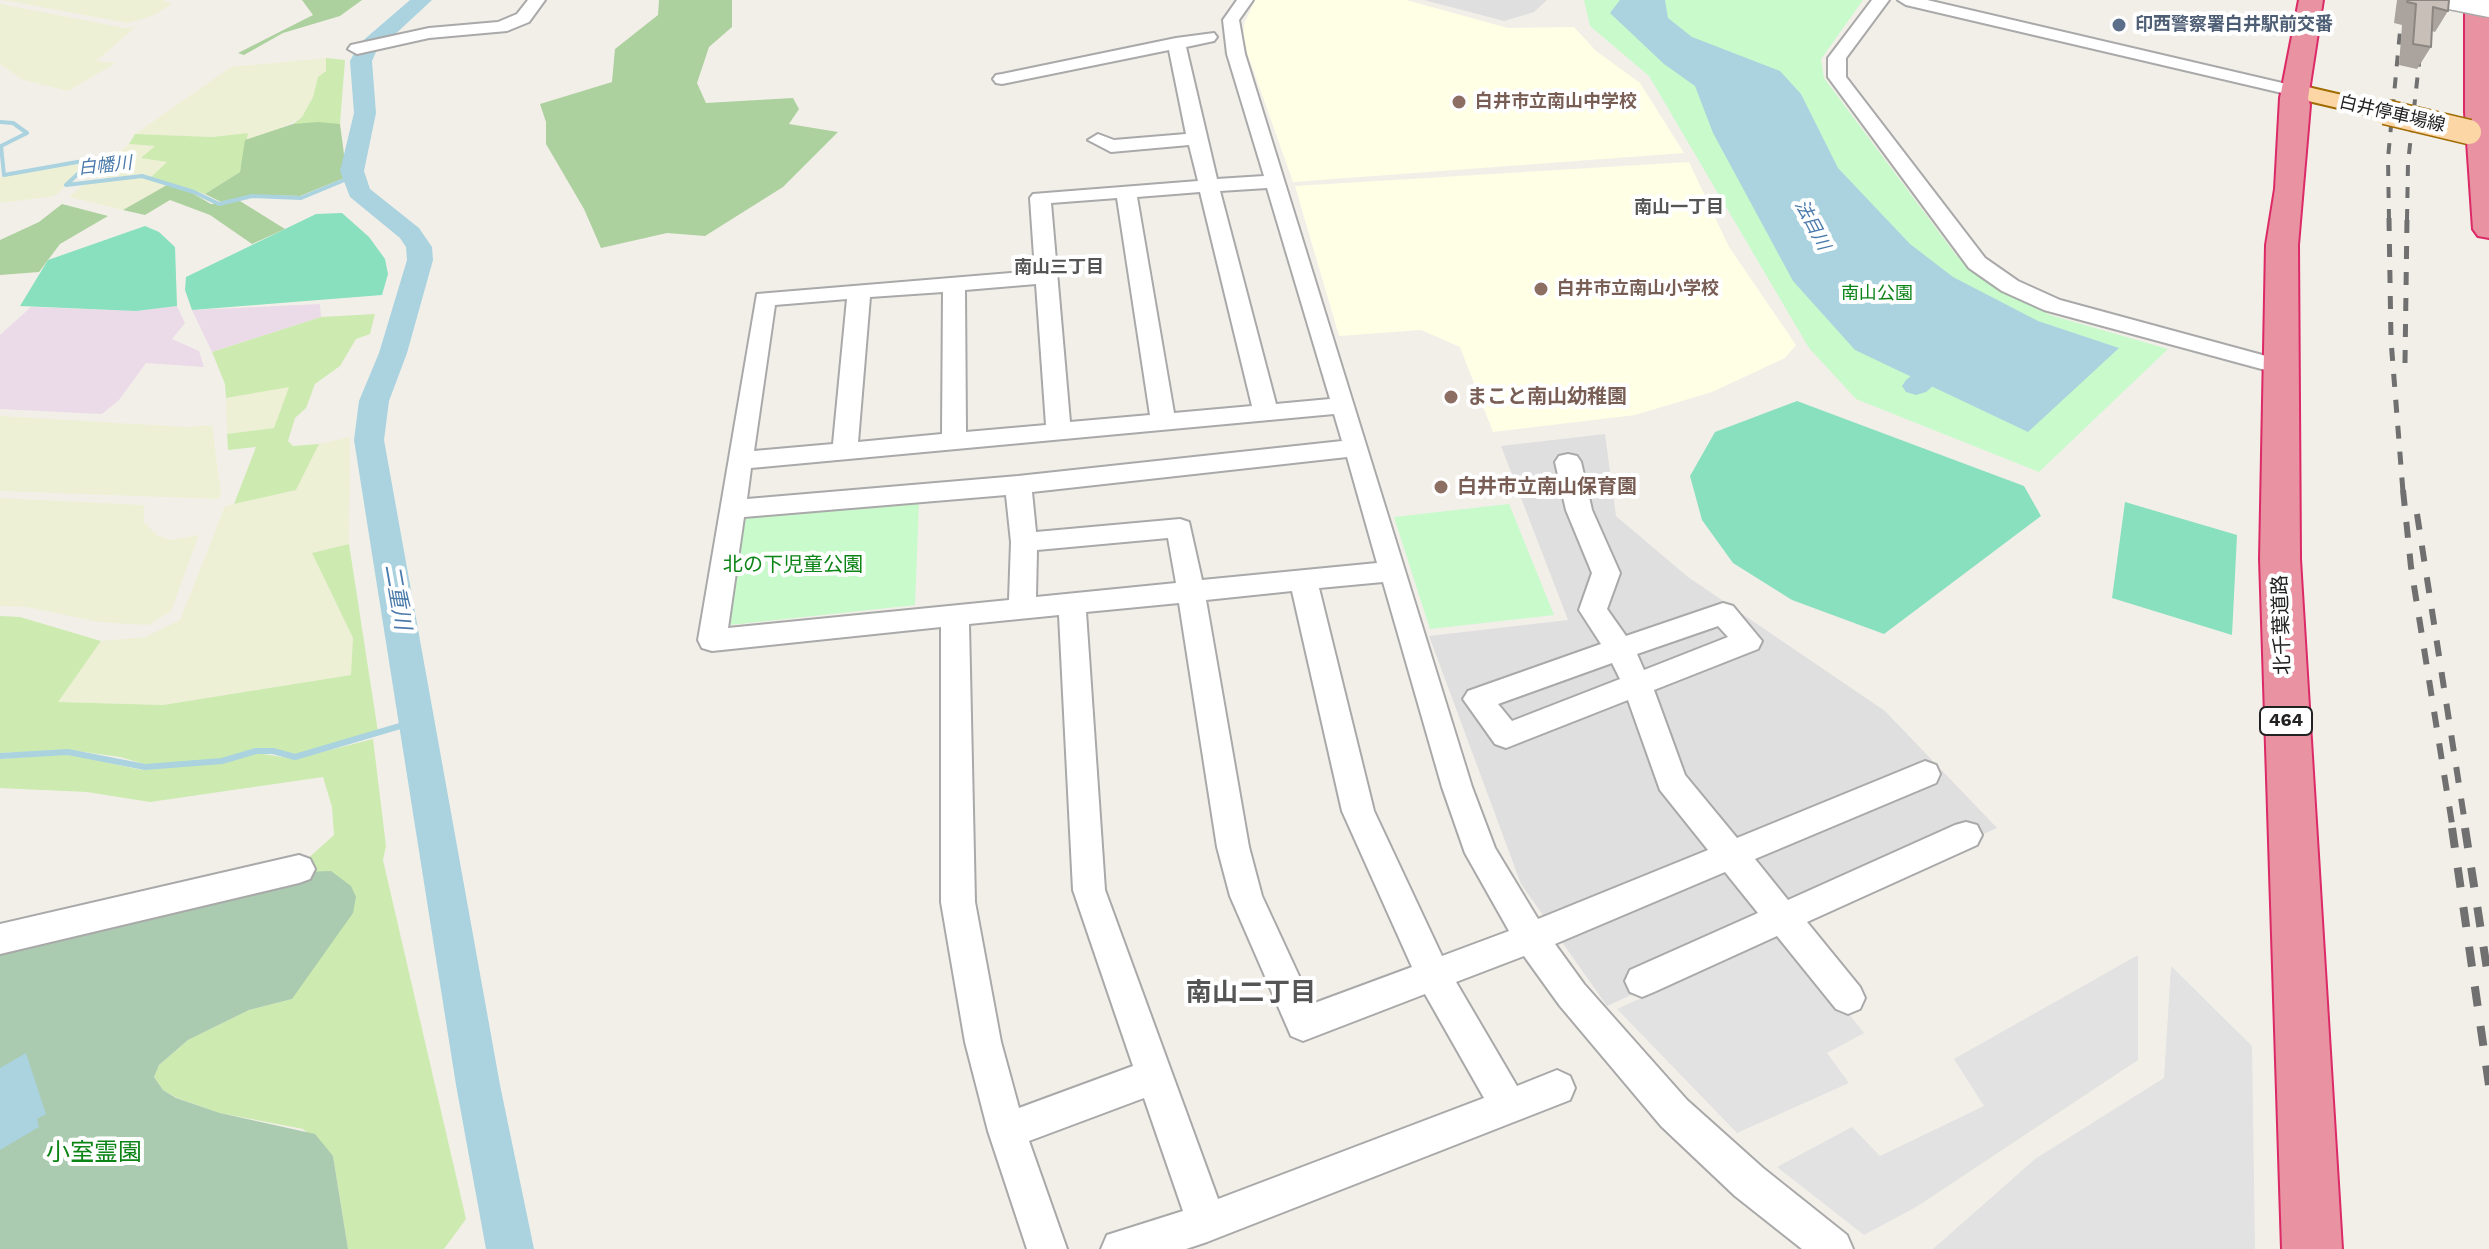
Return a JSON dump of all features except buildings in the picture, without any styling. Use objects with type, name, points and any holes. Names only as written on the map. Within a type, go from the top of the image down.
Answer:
[{"type":"highway","name":"北千葉道路","points":[[2311,0],[2282,245],[2280,367],[2283,660],[2312,1249]]},
{"type":"highway","points":[[2481,5],[2480,129],[2489,229]]},
{"type":"main road","name":"白井停車場線","points":[[2301,88],[2480,129]]},
{"type":"street","points":[[357,49],[512,24],[523,18],[537,0]]},
{"type":"street","points":[[1245,0],[1231,20],[1230,33],[1457,787],[1481,853],[1531,938],[1572,995],[1674,1113],[1749,1182],[1833,1249]]},
{"type":"street","points":[[1881,0],[1837,58],[1837,77],[1977,263],[2010,286],[2052,305],[2280,367]]},
{"type":"street","points":[[1906,0],[2301,88]]},
{"type":"street","points":[[1937,0],[1976,4],[2301,88]]},
{"type":"street","points":[[2449,0],[2481,5]]},
{"type":"street","points":[[1002,79],[1208,37]]},
{"type":"street","points":[[1176,43],[1266,413]]},
{"type":"street","points":[[1098,140],[1111,146],[1197,139]]},
{"type":"street","points":[[1059,432],[1040,198],[1276,181]]},
{"type":"street","points":[[1126,192],[1163,422]]},
{"type":"street","points":[[1046,277],[765,299],[712,640],[1392,571]]},
{"type":"street","points":[[954,285],[954,441]]},
{"type":"street","points":[[845,451],[859,292]]},
{"type":"street","points":[[739,461],[1344,405]]},
{"type":"street","points":[[732,509],[1018,485],[1357,448]]},
{"type":"street","points":[[1568,462],[1579,510],[1606,573],[1593,610],[1621,651],[1638,687],[1656,731],[1671,781],[1848,998]]},
{"type":"street","points":[[1018,485],[1024,542],[1022,609]]},
{"type":"street","points":[[1024,542],[1180,528],[1233,847],[1246,896],[1303,1024],[1531,938],[1925,774]]},
{"type":"street","points":[[1303,580],[1358,811],[1433,975],[1509,1107]]},
{"type":"street","points":[[1072,604],[1089,890],[1207,1223]]},
{"type":"street","points":[[1723,613],[1748,641],[1638,687],[1506,736],[1478,699],[1723,613]]},
{"type":"street","points":[[955,616],[958,902],[983,1042],[1007,1131],[1047,1249]]},
{"type":"street","points":[[1642,981],[1966,835]]},
{"type":"street","points":[[0,939],[299,869]]},
{"type":"street","points":[[1007,1131],[1155,1076]]},
{"type":"street","points":[[1121,1249],[1207,1223],[1557,1088]]},
{"type":"shaded area","points":[[3,0],[162,0],[172,4],[152,16],[128,23]]},
{"type":"shaded area","name":"白井市立南山中学校","points":[[1255,0],[1406,0],[1508,28],[1574,27],[1596,51],[1640,83],[1684,153],[1293,182],[1243,41],[1244,24]]},
{"type":"shaded area","points":[[1424,0],[1547,0],[1534,12],[1504,21]]},
{"type":"shaded area","points":[[0,4],[125,28],[136,27],[96,61],[116,63],[68,91],[23,80],[0,64]]},
{"type":"shaded area","points":[[326,58],[326,71],[302,117],[271,133],[245,140],[247,133],[212,137],[135,134],[231,67]]},
{"type":"shaded area","points":[[129,144],[156,146],[142,158],[168,162],[151,177],[90,178]]},
{"type":"shaded area","points":[[90,162],[55,196],[0,203],[0,177]]},
{"type":"shaded area","name":"白井市立南山小学校","points":[[1689,162],[1729,247],[1796,345],[1785,358],[1712,392],[1635,415],[1493,432],[1460,347],[1421,330],[1339,336],[1295,186]]},
{"type":"shaded area","points":[[142,178],[167,185],[123,210],[69,197],[84,184]]},
{"type":"shaded area","points":[[320,304],[321,317],[212,352],[192,310]]},
{"type":"shaded area","points":[[177,306],[185,323],[172,339],[199,351],[204,367],[146,363],[119,400],[102,414],[0,409],[0,335],[31,307],[136,311]]},
{"type":"shaded area","points":[[290,386],[274,428],[227,434],[226,398]]},
{"type":"shaded area","points":[[0,416],[187,427],[212,425],[221,494],[218,499],[0,491]]},
{"type":"shaded area","points":[[1605,434],[1616,516],[1688,577],[1885,711],[1997,828],[1607,1006],[1521,884],[1429,636],[1568,620],[1501,446]]},
{"type":"shaded area","points":[[350,437],[349,544],[312,553],[353,638],[352,675],[163,705],[57,702],[101,641],[145,637],[180,620],[225,506],[296,490],[319,444]]},
{"type":"shaded area","points":[[0,498],[144,505],[144,522],[158,536],[171,540],[199,535],[171,611],[149,625],[98,622],[27,607],[0,606]]},
{"type":"shaded area","points":[[1785,933],[1864,1033],[1827,1053],[1849,1083],[1737,1133],[1617,1009]]},
{"type":"shaded area","points":[[2138,955],[2138,1060],[1916,1207],[1864,1235],[1777,1167],[1852,1127],[1880,1156],[1984,1106],[1954,1059]]},
{"type":"shaded area","points":[[2171,966],[2252,1046],[2255,1249],[1933,1249],[2035,1159],[2164,1078]]},
{"type":"green space","points":[[302,0],[362,0],[340,16],[283,33],[244,55],[238,53],[313,15]]},
{"type":"green space","points":[[659,0],[732,0],[732,27],[709,47],[697,83],[706,103],[793,98],[799,109],[789,124],[838,132],[783,187],[705,236],[667,233],[601,248],[584,209],[546,144],[546,122],[540,104],[612,82],[615,49],[658,15]]},
{"type":"green space","name":"南山公園","points":[[1584,0],[1863,0],[1821,59],[1824,78],[1956,255],[1972,270],[2050,315],[2168,349],[2039,472],[1856,399],[1809,348],[1649,76],[1590,26]]},
{"type":"green space","points":[[326,58],[345,60],[340,124],[293,124],[302,117],[313,97],[318,77],[326,71]]},
{"type":"green space","points":[[293,124],[340,124],[347,177],[300,196],[259,195],[221,202],[205,194],[240,172],[245,140]]},
{"type":"green space","points":[[248,133],[240,172],[205,194],[151,177],[167,162],[141,158],[155,146],[129,144],[135,134],[212,137]]},
{"type":"green space","points":[[167,185],[192,193],[211,204],[240,201],[285,229],[252,244],[210,215],[170,200],[145,215],[123,210]]},
{"type":"green space","points":[[62,204],[108,216],[60,244],[39,272],[0,275],[0,240],[39,222]]},
{"type":"green space","points":[[342,213],[369,237],[385,259],[388,274],[382,295],[192,310],[185,290],[186,277],[316,214]]},
{"type":"green space","points":[[145,226],[159,232],[175,247],[177,306],[136,311],[20,306],[48,260]]},
{"type":"green space","points":[[375,314],[370,334],[356,339],[340,366],[315,384],[306,408],[295,418],[288,441],[293,446],[319,444],[296,490],[234,504],[256,447],[228,450],[227,434],[274,428],[289,387],[226,398],[225,384],[212,352],[321,317]]},
{"type":"green space","points":[[1797,401],[2024,486],[2041,516],[1884,634],[1792,600],[1733,563],[1702,520],[1690,476],[1715,432]]},
{"type":"green space","name":"北の下児童公園","points":[[919,502],[915,605],[730,625],[743,516]]},
{"type":"green space","points":[[2125,502],[2237,535],[2232,635],[2112,598]]},
{"type":"green space","points":[[1509,504],[1554,615],[1430,629],[1394,517]]},
{"type":"green space","points":[[349,544],[378,732],[296,755],[283,754],[275,749],[258,749],[222,759],[148,765],[120,757],[70,750],[0,753],[0,616],[20,617],[101,641],[58,702],[163,705],[351,675],[353,638],[312,553]]},
{"type":"green space","points":[[373,739],[386,846],[383,860],[466,1219],[444,1249],[348,1249],[333,1156],[303,1129],[220,1113],[177,1098],[163,1090],[154,1077],[159,1065],[188,1040],[249,1010],[292,999],[304,862],[334,835],[332,807],[323,777],[150,802],[87,792],[0,788],[0,759],[67,754],[142,770],[222,763],[257,753],[295,759]]},
{"type":"green space","name":"小室霊園","points":[[331,871],[351,886],[356,897],[353,913],[292,999],[249,1010],[188,1040],[159,1065],[154,1077],[163,1090],[176,1098],[220,1113],[315,1134],[333,1156],[348,1249],[0,1249],[0,943],[304,872]]},
{"type":"water","points":[[1620,0],[1665,0],[1668,18],[1692,37],[1780,71],[1801,94],[1838,168],[1910,244],[1953,277],[2038,321],[2119,348],[2028,432],[1855,350],[1793,281],[1713,133],[1695,86],[1664,64],[1610,13]]},
{"type":"water","points":[[26,1053],[46,1114],[37,1119],[39,1127],[0,1150],[0,1068]]},
{"type":"waterway","name":"二重川","points":[[422,0],[367,49],[361,61],[365,113],[352,171],[359,192],[410,233],[419,247],[420,260],[393,353],[374,401],[369,440],[478,1085],[510,1249]]},
{"type":"waterway","name":"白幡川","points":[[0,122],[13,123],[27,133],[1,146],[4,175],[94,159],[66,185],[142,176],[194,192],[219,204],[252,196],[301,198],[354,176]]},
{"type":"waterway","name":"法目川","points":[[1916,386],[1944,364],[1931,352]]},
{"type":"waterway","points":[[0,756],[68,752],[145,767],[222,761],[256,751],[273,751],[295,757],[417,721]]},
{"type":"railway","points":[[2389,220],[2388,158],[2403,0]]},
{"type":"railway","points":[[2407,220],[2408,163],[2426,0]]},
{"type":"railway","points":[[2389,218],[2391,340],[2403,492]]},
{"type":"railway","points":[[2405,363],[2407,218]]},
{"type":"railway","points":[[2403,490],[2411,567],[2453,830]]},
{"type":"railway","points":[[2417,514],[2466,830]]},
{"type":"railway","points":[[2452,828],[2489,1085]]},
{"type":"railway","points":[[2465,828],[2489,982]]},
{"type":"place","name":"印西警察署白井駅前交番","points":[[2119,25]]},
{"type":"place","name":"白井市立南山中学校","points":[[1459,102]]},
{"type":"place","name":"白井市立南山小学校","points":[[1541,289]]},
{"type":"place","name":"まこと南山幼稚園","points":[[1451,397]]},
{"type":"place","name":"白井市立南山保育園","points":[[1441,487]]},
{"type":"district","name":"南山一丁目","points":[[1679,208]]},
{"type":"district","name":"南山三丁目","points":[[1059,268]]},
{"type":"district","name":"南山二丁目","points":[[1251,993]]}]
